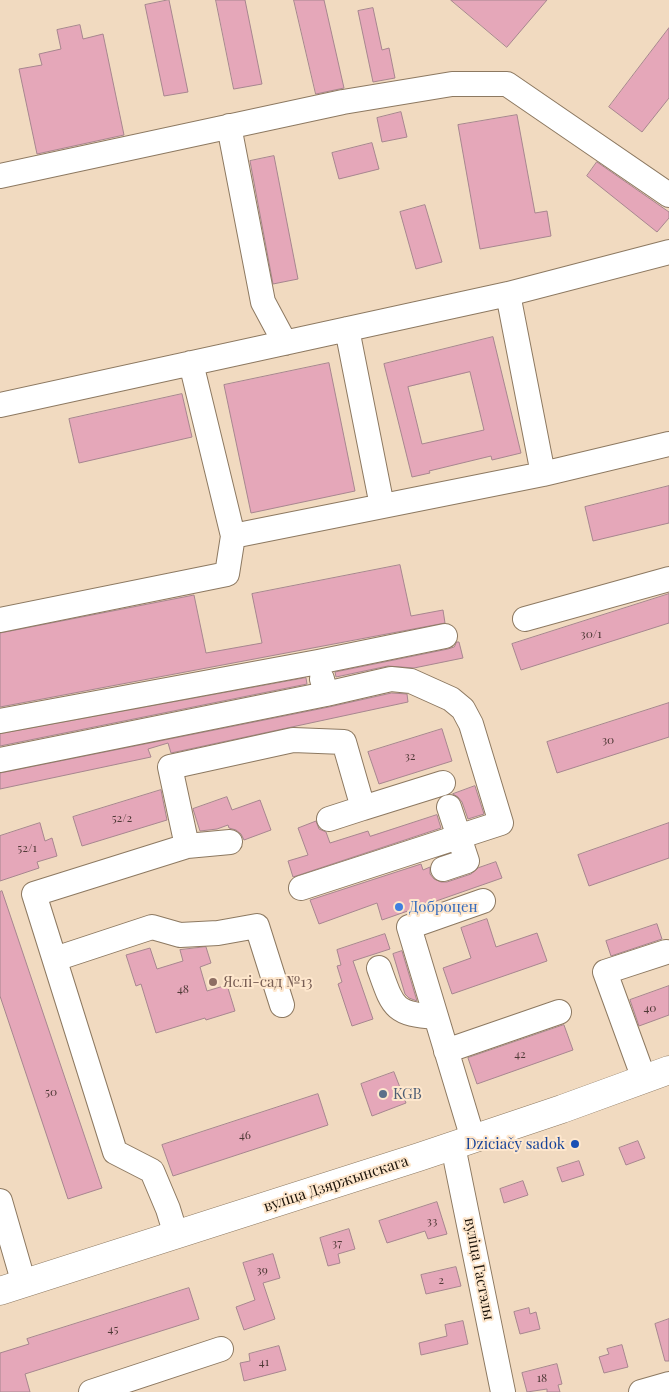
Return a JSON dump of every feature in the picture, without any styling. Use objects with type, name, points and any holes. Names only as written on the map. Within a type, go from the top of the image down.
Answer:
[{"type":"main road","name":"вуліца Дзяржынскага","points":[[12,1288],[463,1143],[657,1074]]},
{"type":"street","points":[[0,176],[343,102],[452,84],[507,84],[669,194]]},
{"type":"street","points":[[229,126],[263,302],[285,343]]},
{"type":"street","points":[[0,405],[508,294],[669,252]]},
{"type":"street","points":[[508,294],[543,474]]},
{"type":"street","points":[[347,329],[382,506]]},
{"type":"street","points":[[0,620],[227,574],[234,536],[191,363]]},
{"type":"street","points":[[234,536],[543,474],[669,444]]},
{"type":"street","points":[[525,619],[669,579]]},
{"type":"street","points":[[0,721],[318,662],[445,636]]},
{"type":"street","points":[[318,662],[326,694]]},
{"type":"street","points":[[0,760],[391,680],[411,681],[451,699],[463,709],[477,738],[501,824],[302,888]]},
{"type":"street","points":[[187,846],[170,767],[293,740],[344,742],[363,808]]},
{"type":"street","points":[[329,819],[443,783]]},
{"type":"street","points":[[443,869],[467,861],[449,806]]},
{"type":"street","points":[[176,1235],[168,1209],[152,1171],[115,1152],[34,894],[187,846],[230,842]]},
{"type":"street","name":"вуліца Гастэлы","points":[[483,901],[409,927],[446,1051],[463,1143],[503,1392]]},
{"type":"street","points":[[55,960],[152,927],[180,935],[218,933],[257,926],[282,1005]]},
{"type":"street","points":[[657,1074],[605,972],[666,952]]},
{"type":"street","points":[[379,968],[390,1001],[399,1009],[416,1016],[436,1017]]},
{"type":"street","points":[[446,1051],[558,1012]]},
{"type":"street","points":[[0,1201],[12,1288]]},
{"type":"street","points":[[91,1392],[222,1349]]},
{"type":"street","points":[[641,1392],[669,1384]]},
{"type":"building","points":[[169,0],[188,92],[164,96],[145,5]]},
{"type":"building","points":[[216,0],[245,0],[262,84],[234,89]]},
{"type":"building","points":[[294,0],[324,0],[344,88],[316,94]]},
{"type":"building","points":[[451,0],[547,0],[507,47]]},
{"type":"building","points":[[373,8],[382,50],[389,48],[395,78],[373,82],[358,11]]},
{"type":"building","points":[[80,25],[83,39],[103,34],[124,135],[37,154],[19,69],[42,65],[39,54],[61,49],[57,30]]},
{"type":"building","points":[[669,28],[669,98],[642,132],[609,107]]},
{"type":"building","points":[[401,112],[407,137],[382,142],[377,118]]},
{"type":"building","points":[[517,115],[535,213],[547,211],[551,236],[480,249],[458,125]]},
{"type":"building","points":[[372,143],[379,169],[339,179],[332,153]]},
{"type":"building","points":[[274,156],[298,279],[273,284],[250,161]]},
{"type":"building","points":[[597,162],[669,212],[669,218],[657,232],[587,176]]},
{"type":"building","points":[[425,205],[442,262],[416,269],[400,212]]},
{"type":"building","points":[[493,337],[521,453],[492,460],[491,456],[412,477],[384,364]],"holes":[[[470,372],[484,430],[422,444],[408,387]]]},
{"type":"building","points":[[329,363],[355,491],[251,513],[224,385]]},
{"type":"building","points":[[182,394],[192,437],[79,463],[69,419]]},
{"type":"building","points":[[669,486],[669,523],[593,541],[585,507]]},
{"type":"building","points":[[400,565],[411,616],[443,610],[445,623],[0,707],[0,633],[194,595],[206,653],[262,643],[252,594]]},
{"type":"building","points":[[669,594],[669,623],[521,670],[512,644]]},
{"type":"building","points":[[459,642],[463,658],[414,668],[388,666],[336,677],[335,672],[448,649],[454,647]]},
{"type":"building","points":[[306,678],[307,684],[0,746],[0,734]]},
{"type":"building","points":[[392,693],[407,694],[408,702],[171,753],[168,743],[148,749],[151,757],[0,789],[0,773]]},
{"type":"building","points":[[669,703],[669,737],[557,773],[547,742]]},
{"type":"building","points":[[442,729],[452,761],[379,784],[368,752]]},
{"type":"building","points":[[475,786],[484,814],[468,819],[462,802],[453,794]]},
{"type":"building","points":[[161,790],[167,820],[82,846],[73,817]]},
{"type":"building","points":[[227,797],[232,810],[260,800],[271,830],[244,840],[241,834],[229,828],[228,825],[217,829],[200,831],[193,809]]},
{"type":"building","points":[[437,815],[441,828],[293,877],[288,861],[308,855],[298,828],[316,821],[319,829],[326,832],[330,843],[368,831],[370,836]]},
{"type":"building","points":[[40,823],[45,841],[52,838],[57,856],[37,862],[39,868],[0,881],[0,836]]},
{"type":"building","points":[[669,823],[669,858],[589,886],[578,855]]},
{"type":"building","points":[[496,862],[502,878],[382,920],[377,903],[319,924],[310,900],[421,864],[423,870],[430,867],[430,874],[434,879],[447,882],[471,874],[478,868]]},
{"type":"building","points":[[2,891],[102,1188],[68,1199],[0,996],[0,892]]},
{"type":"building","points":[[487,919],[496,947],[537,933],[547,961],[452,994],[443,968],[471,958],[461,928]]},
{"type":"building","points":[[657,924],[662,939],[611,956],[606,941]]},
{"type":"building","points":[[385,934],[390,949],[353,961],[373,1019],[352,1026],[338,984],[342,982],[337,966],[341,965],[337,950]]},
{"type":"building","points":[[206,947],[211,963],[200,967],[207,991],[227,985],[235,1011],[156,1033],[141,984],[136,986],[126,955],[150,948],[157,969],[183,961],[180,950]]},
{"type":"building","points":[[402,951],[417,1001],[405,994],[393,954]]},
{"type":"building","points":[[669,986],[669,1015],[639,1026],[630,1000]]},
{"type":"building","points":[[564,1025],[573,1050],[477,1084],[468,1058]]},
{"type":"building","name":"KGB","points":[[394,1072],[406,1103],[372,1116],[361,1084]]},
{"type":"building","points":[[318,1094],[328,1125],[173,1176],[162,1145]]},
{"type":"building","points":[[638,1141],[645,1158],[626,1165],[619,1148]]},
{"type":"building","points":[[579,1161],[584,1175],[562,1182],[557,1168]]},
{"type":"building","points":[[523,1181],[528,1195],[504,1203],[500,1189]]},
{"type":"building","points":[[437,1202],[447,1234],[428,1239],[425,1231],[387,1243],[379,1221]]},
{"type":"building","points":[[349,1229],[355,1249],[338,1254],[340,1263],[328,1266],[320,1238]]},
{"type":"building","points":[[273,1254],[280,1278],[263,1283],[275,1319],[244,1330],[236,1307],[255,1300],[243,1263]]},
{"type":"building","points":[[456,1267],[461,1286],[426,1294],[421,1275]]},
{"type":"building","points":[[189,1288],[199,1319],[25,1374],[30,1392],[0,1392],[0,1353],[29,1344],[27,1339]]},
{"type":"building","points":[[529,1308],[530,1314],[536,1312],[540,1329],[520,1334],[514,1312]]},
{"type":"building","points":[[669,1319],[669,1361],[665,1361],[655,1324]]},
{"type":"building","points":[[463,1321],[468,1344],[421,1355],[419,1343],[447,1336],[445,1325]]},
{"type":"building","points":[[622,1345],[628,1367],[604,1373],[599,1357],[609,1354],[607,1349]]},
{"type":"building","points":[[279,1346],[286,1370],[244,1381],[240,1363],[250,1361],[249,1354]]},
{"type":"building","points":[[557,1364],[562,1384],[558,1385],[560,1392],[547,1392],[547,1389],[527,1392],[522,1373]]},
{"type":"place","name":"Доброцен","points":[[399,907]]},
{"type":"place","name":"Яслі-сад №13","points":[[213,982]]},
{"type":"place","name":"KGB","points":[[383,1094]]},
{"type":"place","name":"Dziciačy sadok","points":[[575,1144]]}]
